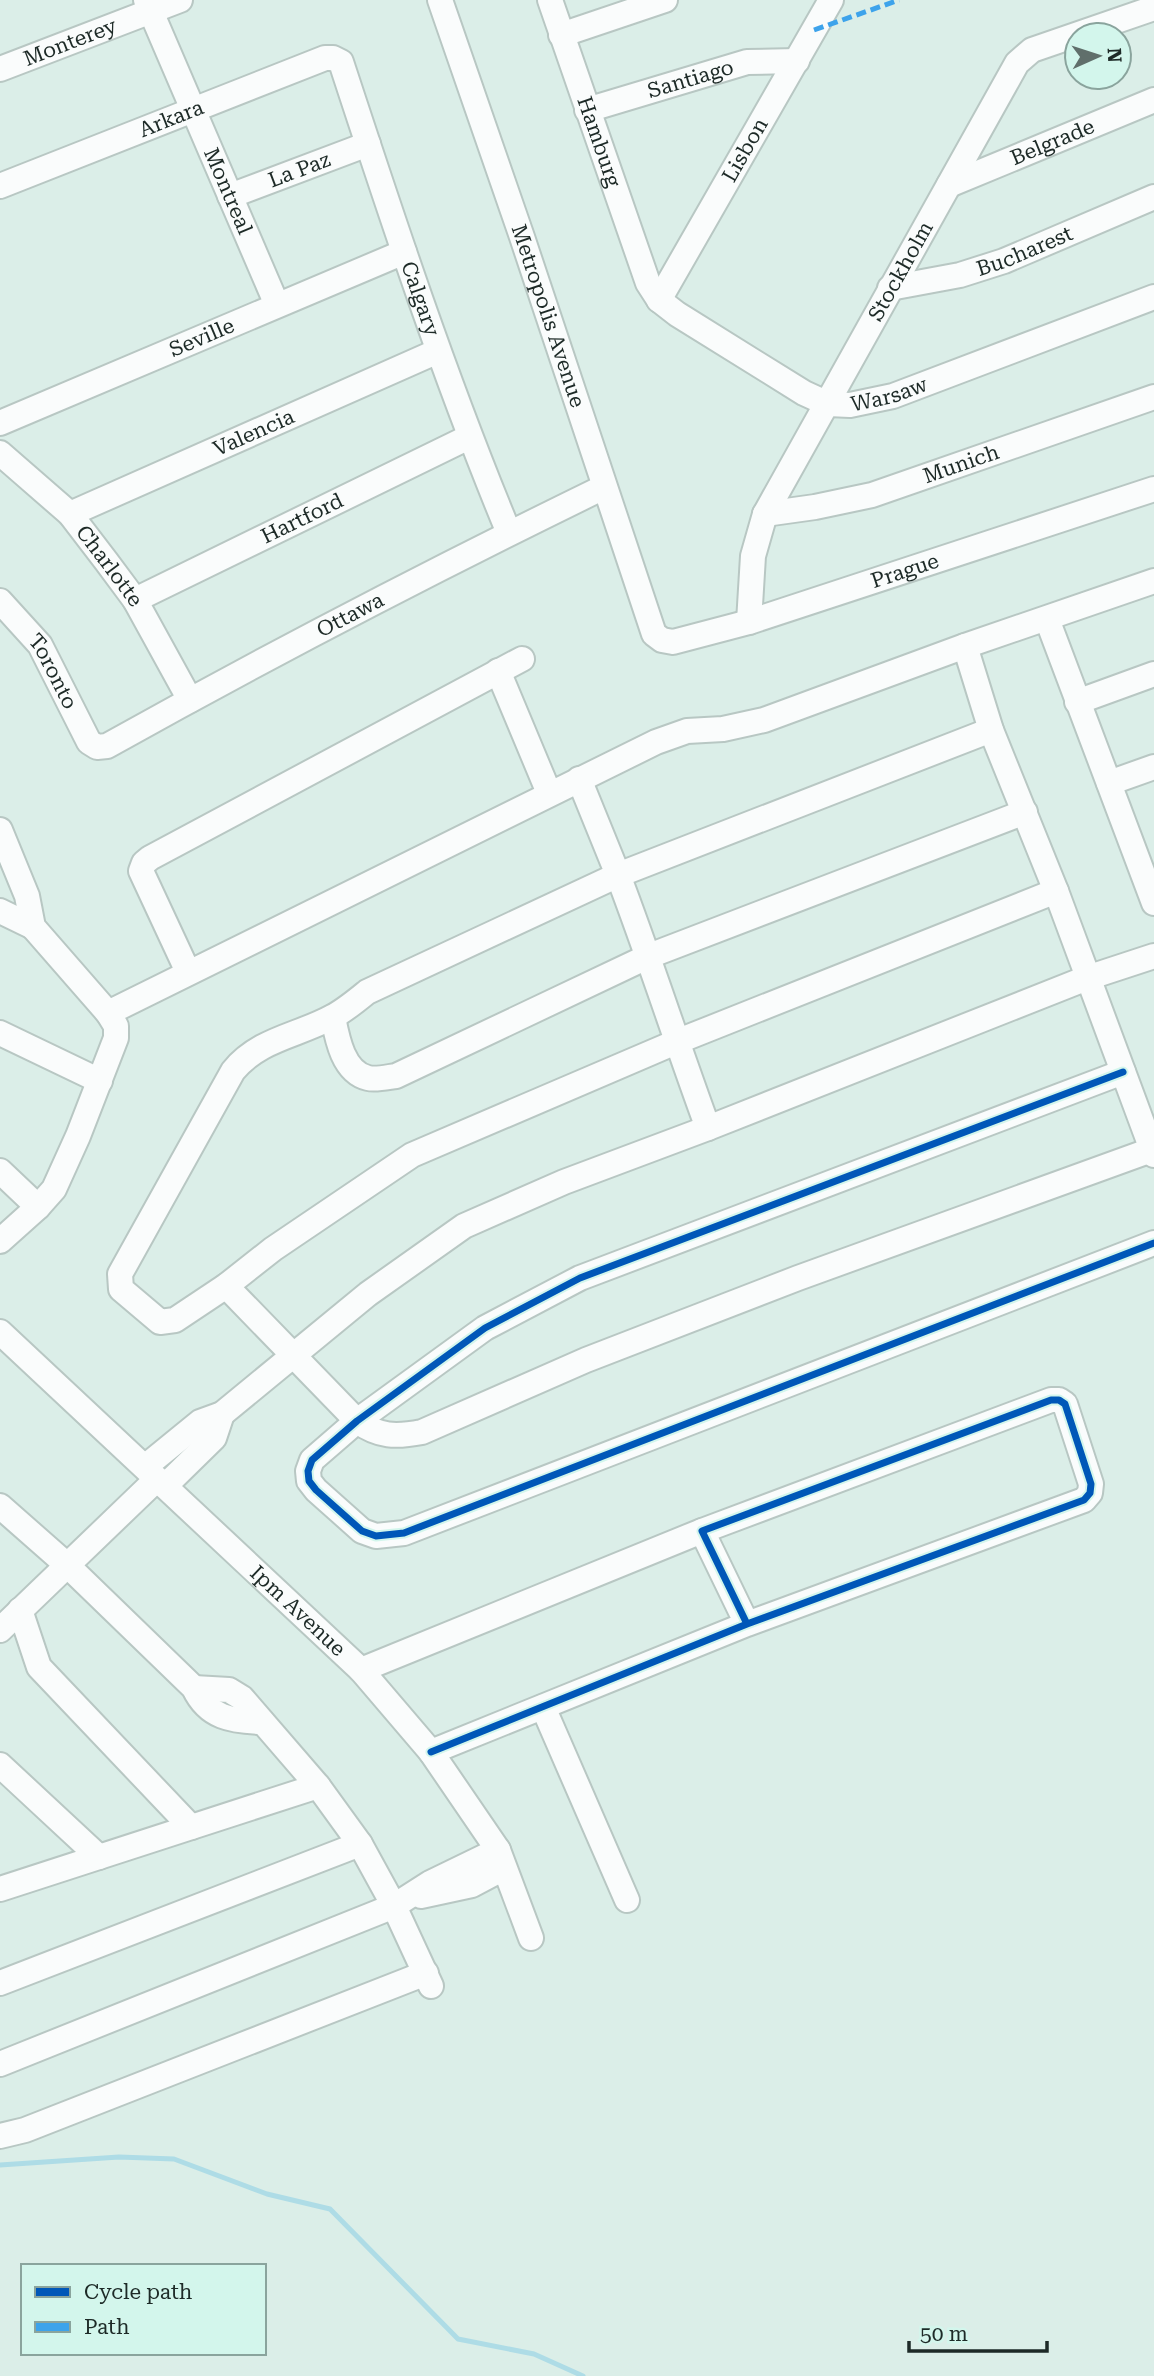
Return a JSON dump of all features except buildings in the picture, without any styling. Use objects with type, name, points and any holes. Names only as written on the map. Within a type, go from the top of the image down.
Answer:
[{"type":"street","name":"Monterey","points":[[0,69],[148,5],[180,0]]},
{"type":"street","name":"Metropolis Avenue","points":[[440,0],[654,634]]},
{"type":"street","name":"Hamburg","points":[[551,0],[587,110],[653,291]]},
{"type":"street","points":[[561,35],[665,0]]},
{"type":"street","name":"Lisbon","points":[[653,291],[831,0]]},
{"type":"street","name":"Montreal","points":[[148,5],[277,305]]},
{"type":"street","name":"Stockholm","points":[[750,622],[753,556],[765,514],[1017,63],[1032,50],[1154,8]]},
{"type":"street","name":"Arkara","points":[[0,186],[325,58],[341,62]]},
{"type":"street","name":"Santiago","points":[[587,110],[747,62],[796,61]]},
{"type":"street","name":"Calgary","points":[[341,62],[438,351],[469,437],[509,533]]},
{"type":"street","name":"Belgrade","points":[[949,185],[1154,100]]},
{"type":"street","name":"La Paz","points":[[230,196],[368,144]]},
{"type":"street","name":"Bucharest","points":[[890,288],[960,275],[1004,261],[1154,197]]},
{"type":"street","name":"Seville","points":[[0,423],[404,252]]},
{"type":"street","name":"Warsaw","points":[[653,291],[804,393],[828,404],[850,405],[893,396],[1154,297]]},
{"type":"street","name":"Valencia","points":[[70,514],[438,351]]},
{"type":"street","name":"Munich","points":[[765,514],[872,495],[1154,397]]},
{"type":"street","name":"Hartford","points":[[135,600],[469,437]]},
{"type":"street","name":"Charlotte","points":[[0,453],[70,514],[135,600],[190,700]]},
{"type":"street","name":"Ottawa","points":[[97,747],[107,746],[509,533],[604,487]]},
{"type":"street","name":"Prague","points":[[654,634],[662,640],[673,642],[750,622],[1154,489]]},
{"type":"street","points":[[108,1013],[656,742],[687,731],[723,729],[764,720],[965,646],[1154,581]]},
{"type":"street","name":"Toronto","points":[[0,601],[40,645],[89,742],[97,747]]},
{"type":"street","points":[[1047,619],[1109,783],[1147,862],[1154,903]]},
{"type":"street","points":[[226,1286],[357,1421],[370,1430],[401,1436],[422,1432],[586,1360],[798,1278],[1153,1151],[1056,891],[991,730],[965,646]]},
{"type":"street","points":[[188,972],[141,871],[144,863],[522,659]]},
{"type":"street","points":[[498,671],[549,793]]},
{"type":"street","points":[[1077,702],[1154,674]]},
{"type":"street","points":[[991,730],[618,875],[367,992],[333,1017],[259,1047],[245,1056],[120,1275],[121,1290],[160,1322],[175,1320],[226,1286],[273,1249],[412,1155],[676,1042],[1056,891]]},
{"type":"street","points":[[1109,783],[1154,766]]},
{"type":"street","points":[[579,779],[649,956],[676,1042],[708,1129]]},
{"type":"street","points":[[333,1017],[337,1043],[355,1072],[370,1079],[396,1076],[649,956],[1025,812]]},
{"type":"street","points":[[0,830],[27,896],[33,927]]},
{"type":"street","points":[[0,911],[33,927],[108,1013],[116,1026],[116,1038],[100,1081],[54,1189],[0,1241]]},
{"type":"street","points":[[0,1628],[156,1477],[214,1438],[222,1414],[368,1294],[464,1226],[564,1182],[708,1129],[1087,978],[1154,956]]},
{"type":"street","points":[[0,1033],[100,1081]]},
{"type":"street","points":[[1123,1072],[580,1278],[485,1328],[357,1421],[312,1460],[308,1471],[309,1481],[333,1507],[362,1531],[388,1536],[404,1533],[1154,1243]]},
{"type":"street","points":[[0,1171],[38,1207]]},
{"type":"street","name":"Ipm Avenue","points":[[0,1332],[361,1670],[432,1752],[501,1859],[531,1938]]},
{"type":"street","points":[[361,1670],[702,1531],[1051,1400],[1059,1400],[1065,1404],[1091,1484],[1090,1493],[1084,1500],[747,1624],[432,1752]]},
{"type":"street","points":[[0,1506],[67,1565],[194,1688],[229,1690],[252,1707],[261,1722],[318,1786],[402,1902],[428,1980],[25,2130],[0,2136]]},
{"type":"street","points":[[702,1531],[747,1624]]},
{"type":"street","points":[[20,1610],[39,1667],[191,1827]]},
{"type":"street","points":[[543,1707],[627,1900]]},
{"type":"street","points":[[0,1765],[99,1857]]},
{"type":"street","points":[[0,1889],[318,1786]]},
{"type":"street","points":[[0,1983],[360,1844]]},
{"type":"street","points":[[0,2064],[402,1902],[429,1883],[501,1859]]},
{"type":"waterway","points":[[0,2165],[119,2157],[174,2159],[267,2194],[330,2209],[458,2339],[534,2354],[583,2376]]},
{"type":"marked path","points":[[814,30],[899,0]]},
{"type":"cycle path","points":[[1123,1072],[580,1278],[485,1328],[357,1421],[312,1460],[308,1471],[309,1481],[362,1531],[376,1536],[404,1533],[1154,1243]]},
{"type":"cycle path","points":[[431,1752],[747,1624],[1084,1500],[1090,1493],[1091,1484],[1065,1404],[1059,1400],[1051,1400],[702,1531],[747,1624]]}]
